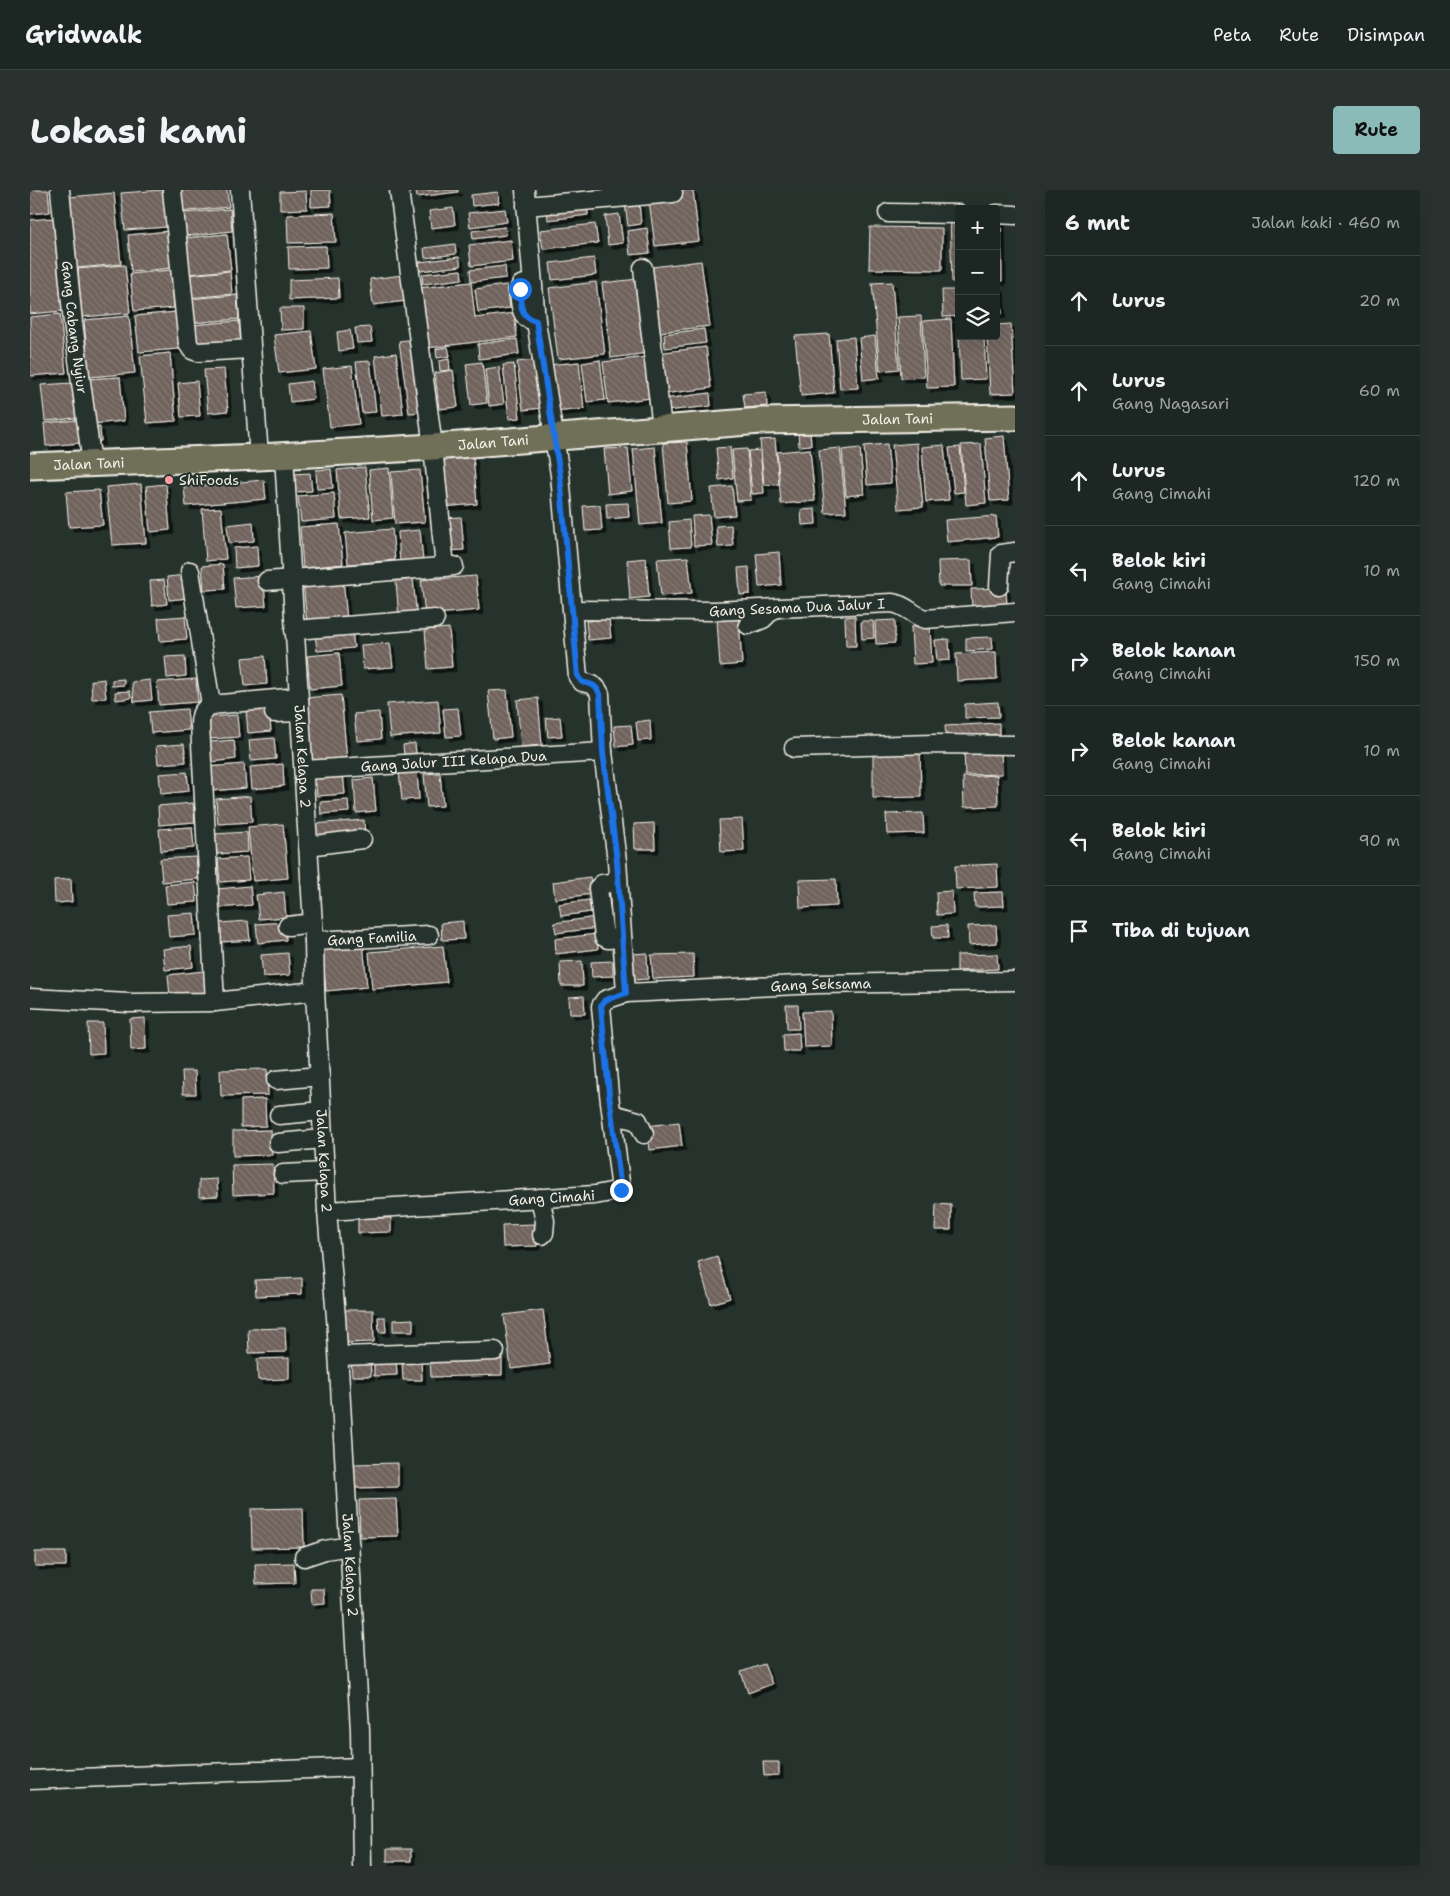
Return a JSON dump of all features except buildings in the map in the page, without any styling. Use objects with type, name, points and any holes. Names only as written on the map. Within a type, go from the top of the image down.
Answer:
[{"type":"highway","name":"Jalan Tani","points":[[30,466],[284,456],[433,447],[761,421],[1015,417]]},
{"type":"street","name":"Gang Cabang Nyiur","points":[[60,190],[71,306],[92,464]]},
{"type":"street","points":[[172,190],[188,344],[192,350],[198,352],[251,349]]},
{"type":"street","points":[[240,190],[259,457]]},
{"type":"street","points":[[267,581],[450,567],[400,190]]},
{"type":"street","points":[[626,993],[617,861],[603,752],[600,694],[597,688],[582,682],[578,677],[560,475],[536,321],[526,198],[673,193]]},
{"type":"street","points":[[888,213],[955,214]]},
{"type":"street","points":[[1000,214],[1015,215]]},
{"type":"street","points":[[643,268],[662,428]]},
{"type":"street","name":"Jalan Kelapa 2","points":[[284,456],[313,923],[327,1211],[339,1356],[350,1546],[360,1730],[362,1866]]},
{"type":"street","points":[[999,586],[1000,557],[1004,553],[1015,552]]},
{"type":"street","points":[[190,571],[210,705]]},
{"type":"street","name":"Gang Sesama Dua Jalur I","points":[[573,610],[773,609],[892,603],[902,605],[925,619],[1015,612]]},
{"type":"street","points":[[748,625],[763,619],[773,609]]},
{"type":"street","points":[[294,630],[435,619]]},
{"type":"street","points":[[215,1002],[200,720],[203,710],[210,705],[299,704]]},
{"type":"street","points":[[274,713],[299,704]]},
{"type":"street","points":[[794,748],[934,744],[1015,745]]},
{"type":"street","name":"Gang Jalur III Kelapa Dua","points":[[304,770],[603,752]]},
{"type":"street","points":[[308,846],[362,839]]},
{"type":"street","points":[[288,926],[313,923]]},
{"type":"street","name":"Gang Familia","points":[[314,941],[429,935]]},
{"type":"street","name":"Gang Seksama","points":[[626,993],[819,984],[1015,981]]},
{"type":"street","points":[[30,998],[129,1003],[215,1002],[315,991]]},
{"type":"street","name":"Gang Cimahi","points":[[327,1211],[595,1195],[621,1190],[601,1006],[605,1000],[626,993]]},
{"type":"street","points":[[276,1080],[320,1076]]},
{"type":"street","points":[[279,1115],[322,1111]]},
{"type":"street","points":[[612,1114],[638,1121],[644,1134]]},
{"type":"street","points":[[278,1143],[323,1139]]},
{"type":"street","points":[[283,1174],[325,1172]]},
{"type":"street","points":[[540,1198],[545,1221],[544,1233],[542,1235]]},
{"type":"street","points":[[339,1356],[496,1351]]},
{"type":"street","points":[[304,1557],[325,1550],[350,1546]]},
{"type":"street","points":[[30,1780],[360,1766]]},
{"type":"place","name":"ShiFoods","points":[[169,480]]},
{"type":"route","points":[[520,289],[522,312],[528,319],[536,321],[560,475],[578,677],[582,682],[597,688],[600,694],[608,803],[617,861],[626,993],[605,1000],[601,1006],[609,1094],[621,1190]]}]
